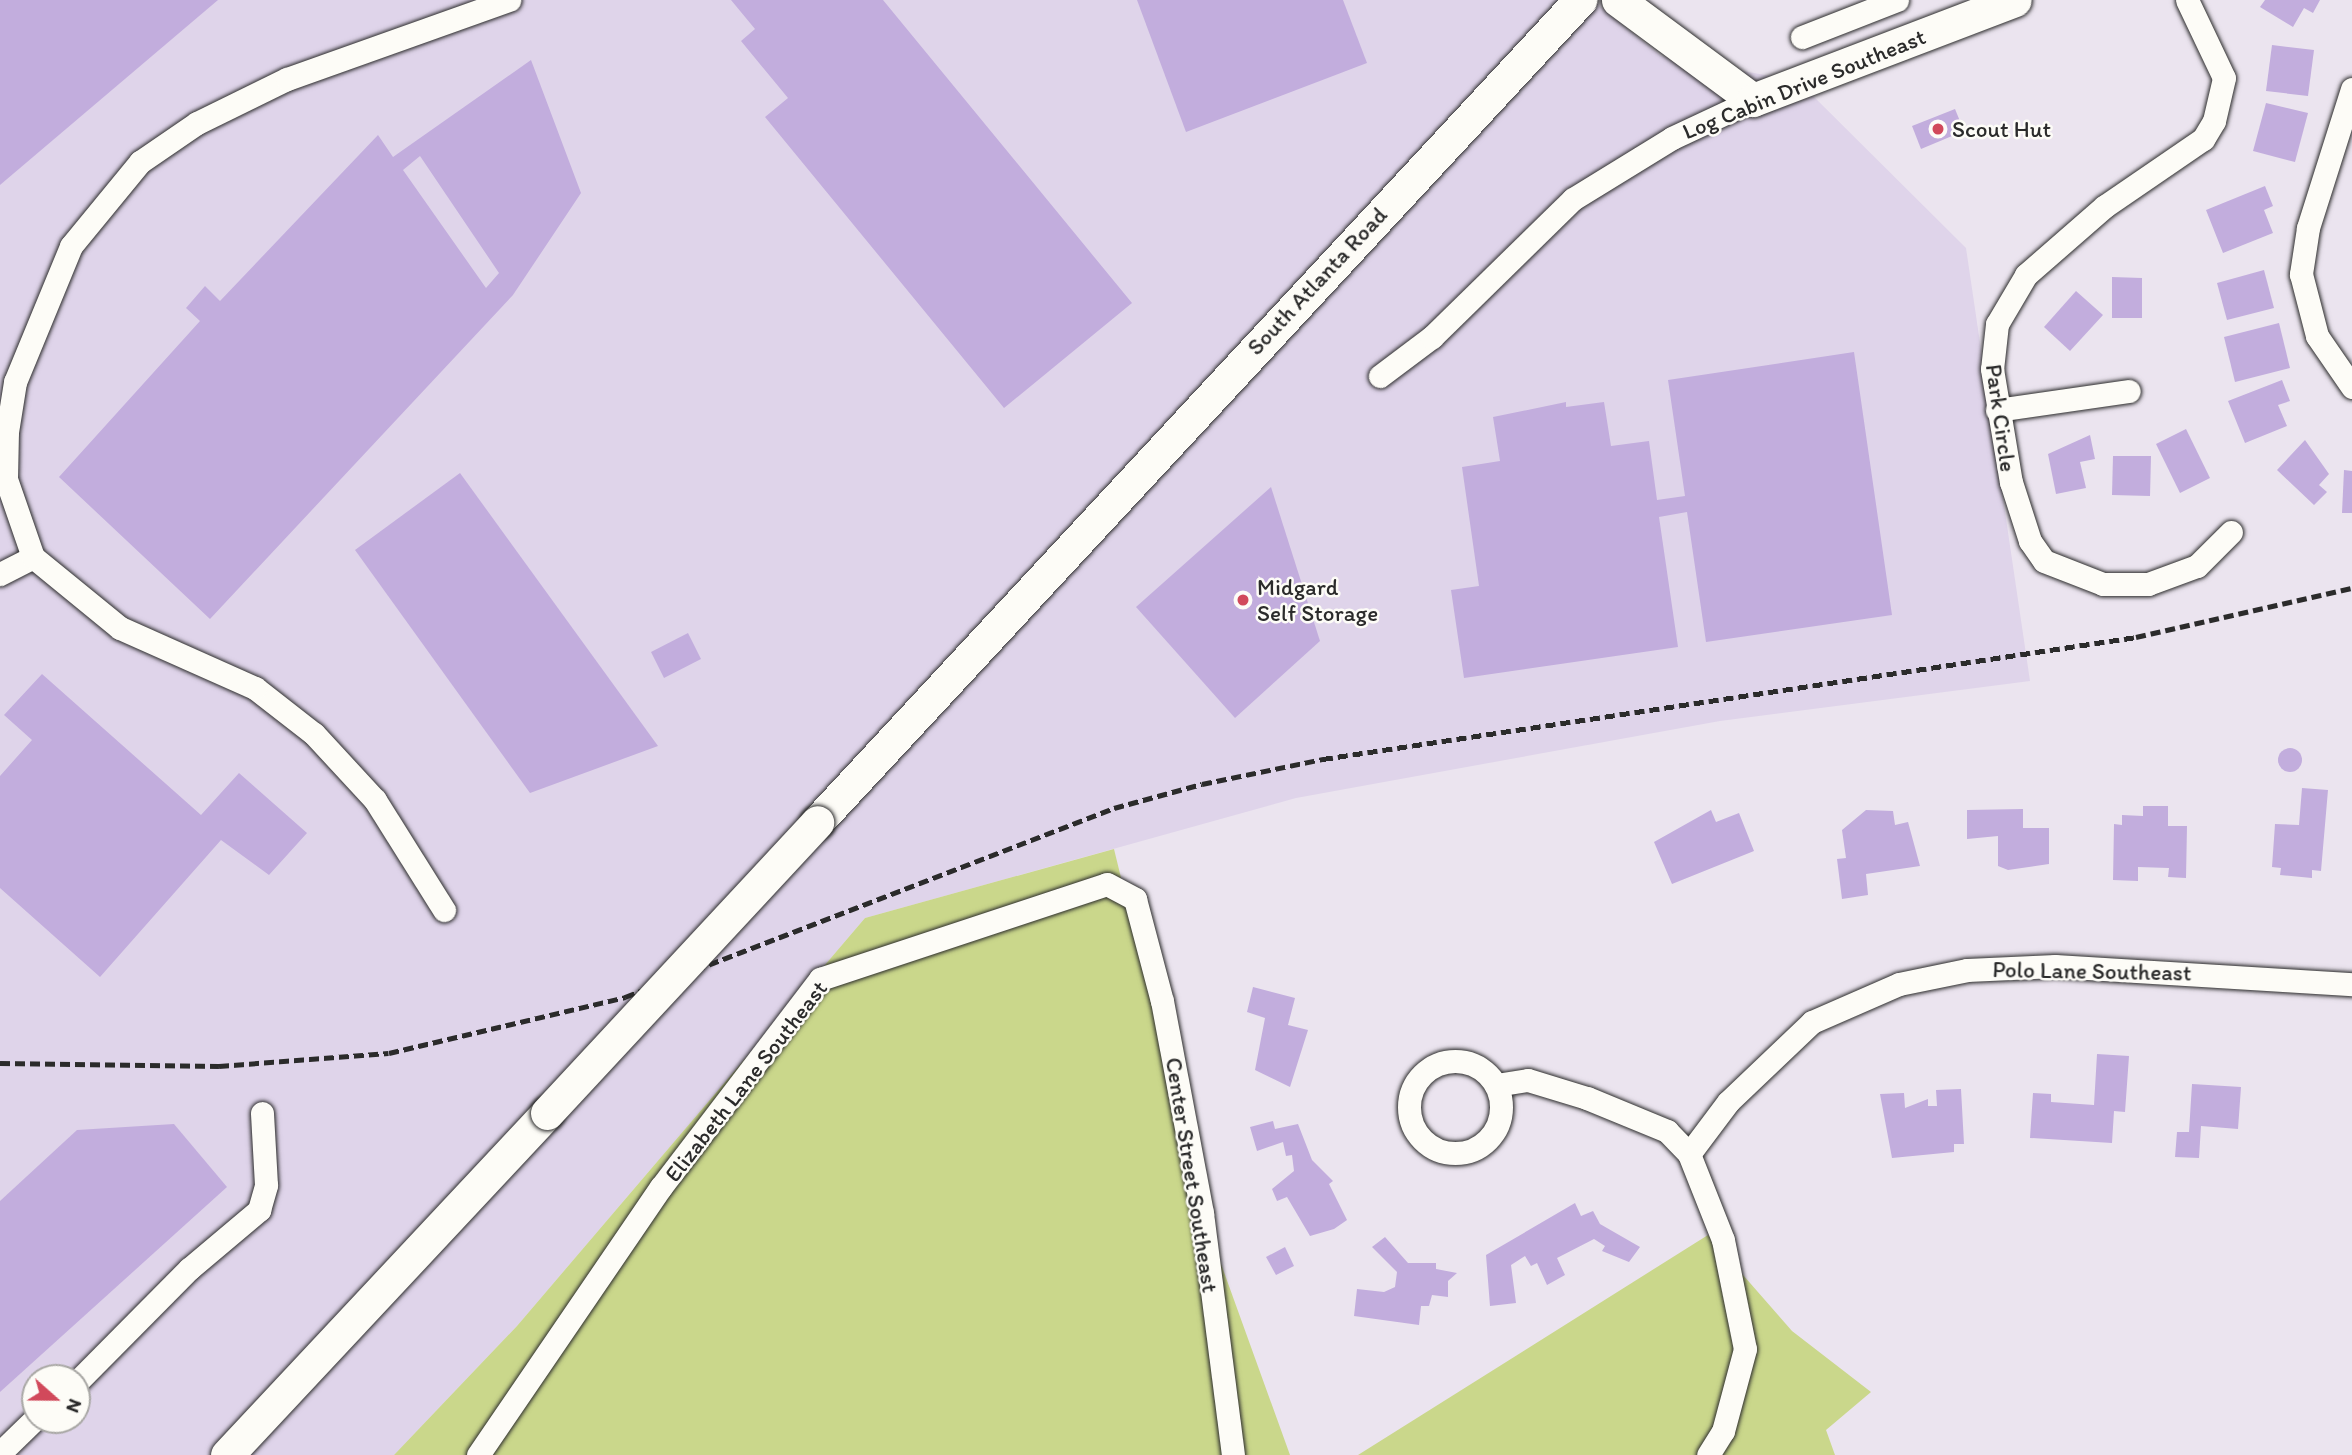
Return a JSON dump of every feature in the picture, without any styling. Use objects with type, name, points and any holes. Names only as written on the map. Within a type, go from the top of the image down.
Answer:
[{"type":"main road","name":"South Atlanta Road","points":[[227,1455],[1580,0]]},
{"type":"main road","points":[[1618,0],[1753,100]]},
{"type":"main road","name":"Log Cabin Drive Southeast","points":[[1753,100],[1969,8],[2015,0]]},
{"type":"street","points":[[444,910],[375,800],[314,734],[255,688],[120,628],[33,557],[6,479],[15,382],[71,246],[140,162],[197,123],[287,79],[509,0]]},
{"type":"street","points":[[1802,37],[1897,0]]},
{"type":"street","name":"Park Circle","points":[[2187,0],[2219,64],[2222,104],[2203,139],[2105,206],[2025,275],[1997,324],[1992,349],[1997,410],[2030,541],[2060,571],[2104,584],[2148,584],[2197,566],[2231,532]]},
{"type":"street","points":[[2352,89],[2308,228],[2301,274],[2317,336],[2352,387]]},
{"type":"street","name":"Log Cabin Drive Southeast","points":[[1380,376],[1432,337],[1573,199],[1672,138],[1753,100]]},
{"type":"street","points":[[1997,410],[2129,391]]},
{"type":"street","points":[[0,574],[33,557]]},
{"type":"street","name":"Elizabeth Lane Southeast","points":[[478,1455],[661,1187],[820,979],[1079,890],[1118,885],[1135,899]]},
{"type":"street","name":"Center Street Southeast","points":[[1135,899],[1162,1001],[1202,1213],[1233,1455]]},
{"type":"street","name":"Polo Lane Southeast","points":[[1689,1154],[1728,1102],[1794,1036],[1812,1022],[1899,984],[1967,970],[2055,966],[2352,984]]},
{"type":"street","points":[[1496,1085],[1499,1122],[1468,1152],[1431,1146],[1413,1125],[1415,1085],[1436,1065],[1470,1063],[1496,1085],[1528,1080],[1587,1098],[1667,1131],[1689,1154],[1723,1240],[1745,1349],[1723,1432],[1708,1455]]},
{"type":"street","points":[[91,1369],[259,1210],[266,1185],[262,1114]]},
{"type":"street","points":[[0,1453],[21,1433]]},
{"type":"shaded area","points":[[0,0],[1592,0],[1661,56],[1798,81],[1966,248],[2030,681],[1720,721],[1296,798],[865,918],[517,1326],[394,1455],[0,1455]]},
{"type":"green space","points":[[1114,849],[1203,1214],[1290,1455],[394,1455],[517,1326],[865,918]]},
{"type":"green space","points":[[1708,1235],[1792,1331],[1871,1392],[1826,1430],[1835,1455],[1358,1455]]},
{"type":"building","points":[[0,0],[218,0],[0,185]]},
{"type":"building","points":[[731,0],[883,0],[1132,303],[1004,408],[765,117],[788,98],[741,41],[755,29]]},
{"type":"building","points":[[1137,0],[1343,0],[1367,63],[1186,132]]},
{"type":"building","points":[[2265,0],[2320,0],[2313,13],[2304,8],[2293,27],[2260,7]]},
{"type":"building","points":[[2272,45],[2314,50],[2308,96],[2266,91]]},
{"type":"building","points":[[531,60],[581,193],[513,295],[210,619],[59,477],[200,321],[186,308],[205,286],[220,301],[378,135],[393,157]],"holes":[[[420,156],[499,273],[486,288],[403,170]]]},
{"type":"building","points":[[2266,103],[2308,113],[2295,162],[2253,151]]},
{"type":"building","name":"Scout Hut","points":[[1955,109],[1964,131],[1921,149],[1912,126]]},
{"type":"building","points":[[2265,186],[2273,206],[2264,210],[2273,233],[2223,253],[2206,210]]},
{"type":"building","points":[[2264,270],[2274,308],[2227,320],[2217,283]]},
{"type":"building","points":[[2112,277],[2142,278],[2142,318],[2112,318]]},
{"type":"building","points":[[2076,291],[2103,315],[2070,351],[2044,327]]},
{"type":"building","points":[[2279,323],[2290,368],[2235,382],[2224,337]]},
{"type":"building","points":[[1854,352],[1892,615],[1706,642],[1687,512],[1659,517],[1678,647],[1464,678],[1451,590],[1479,586],[1462,467],[1500,461],[1493,417],[1566,402],[1566,407],[1604,402],[1611,446],[1649,441],[1657,500],[1685,496],[1668,380]]},
{"type":"building","points":[[2282,380],[2290,401],[2278,405],[2287,426],[2245,443],[2228,401]]},
{"type":"building","points":[[2186,429],[2210,478],[2180,493],[2156,444]]},
{"type":"building","points":[[2090,435],[2095,459],[2080,462],[2086,488],[2056,494],[2048,454]]},
{"type":"building","points":[[2305,440],[2329,474],[2319,485],[2327,492],[2314,505],[2277,470]]},
{"type":"building","points":[[2113,456],[2151,456],[2150,496],[2112,495]]},
{"type":"building","points":[[2344,470],[2352,471],[2352,513],[2342,513]]},
{"type":"building","points":[[460,473],[658,746],[530,793],[355,550]]},
{"type":"building","points":[[1271,487],[1320,641],[1235,718],[1136,607]]},
{"type":"building","points":[[688,633],[701,659],[664,678],[651,652]]},
{"type":"building","points":[[42,674],[201,815],[239,773],[307,833],[269,875],[221,840],[100,977],[0,888],[0,776],[32,740],[4,715]]},
{"type":"building","points":[[2290,748],[2299,751],[2302,760],[2299,769],[2290,772],[2281,769],[2278,760],[2281,751]]},
{"type":"building","points":[[2302,788],[2328,790],[2321,871],[2312,870],[2312,878],[2280,875],[2281,868],[2272,867],[2275,824],[2299,825]]},
{"type":"building","points":[[2143,806],[2168,806],[2168,826],[2187,826],[2186,878],[2168,877],[2169,868],[2138,867],[2138,881],[2113,880],[2114,824],[2122,825],[2122,815],[2143,816]]},
{"type":"building","points":[[2023,809],[2023,828],[2049,828],[2049,864],[2008,870],[1998,866],[1998,836],[1967,839],[1967,810]]},
{"type":"building","points":[[1711,810],[1716,822],[1739,813],[1754,851],[1672,884],[1654,842]]},
{"type":"building","points":[[1866,810],[1893,811],[1895,825],[1908,822],[1920,866],[1866,874],[1868,895],[1842,899],[1837,859],[1846,858],[1842,830]]},
{"type":"building","points":[[1253,987],[1295,998],[1288,1025],[1308,1030],[1290,1087],[1255,1070],[1265,1018],[1247,1012]]},
{"type":"building","points":[[2097,1054],[2129,1056],[2125,1112],[2114,1111],[2112,1143],[2030,1138],[2033,1093],[2051,1094],[2051,1102],[2094,1105]]},
{"type":"building","points":[[2192,1084],[2241,1087],[2238,1129],[2201,1126],[2199,1158],[2175,1157],[2177,1132],[2189,1132]]},
{"type":"building","points":[[1961,1089],[1964,1144],[1954,1144],[1954,1152],[1892,1158],[1880,1094],[1904,1093],[1905,1108],[1928,1099],[1928,1106],[1937,1106],[1936,1090]]},
{"type":"building","points":[[1273,1121],[1275,1129],[1298,1124],[1312,1160],[1333,1181],[1329,1184],[1347,1220],[1334,1229],[1310,1236],[1287,1197],[1277,1201],[1272,1189],[1294,1171],[1292,1155],[1286,1156],[1283,1142],[1257,1151],[1250,1127]]},
{"type":"building","points":[[174,1124],[227,1187],[31,1364],[21,1364],[21,1373],[0,1392],[0,1201],[77,1130]]},
{"type":"building","points":[[1575,1203],[1581,1216],[1593,1211],[1600,1224],[1640,1247],[1629,1262],[1602,1251],[1605,1246],[1594,1239],[1557,1258],[1565,1275],[1547,1285],[1537,1263],[1531,1266],[1525,1256],[1511,1265],[1516,1303],[1490,1306],[1486,1255]]},
{"type":"building","points":[[1385,1237],[1408,1263],[1436,1263],[1436,1269],[1457,1273],[1448,1281],[1448,1297],[1432,1295],[1429,1306],[1421,1306],[1419,1325],[1354,1316],[1357,1289],[1384,1292],[1395,1287],[1397,1272],[1372,1247]]},
{"type":"building","points":[[1285,1247],[1294,1266],[1276,1275],[1266,1257]]},
{"type":"railway","points":[[0,1063],[219,1066],[389,1053],[625,997],[1114,808],[1202,784],[1323,759],[2136,637],[2352,588]]},
{"type":"place","name":"Scout Hut","points":[[1938,129]]},
{"type":"place","name":"Midgard Self Storage","points":[[1243,600]]}]
